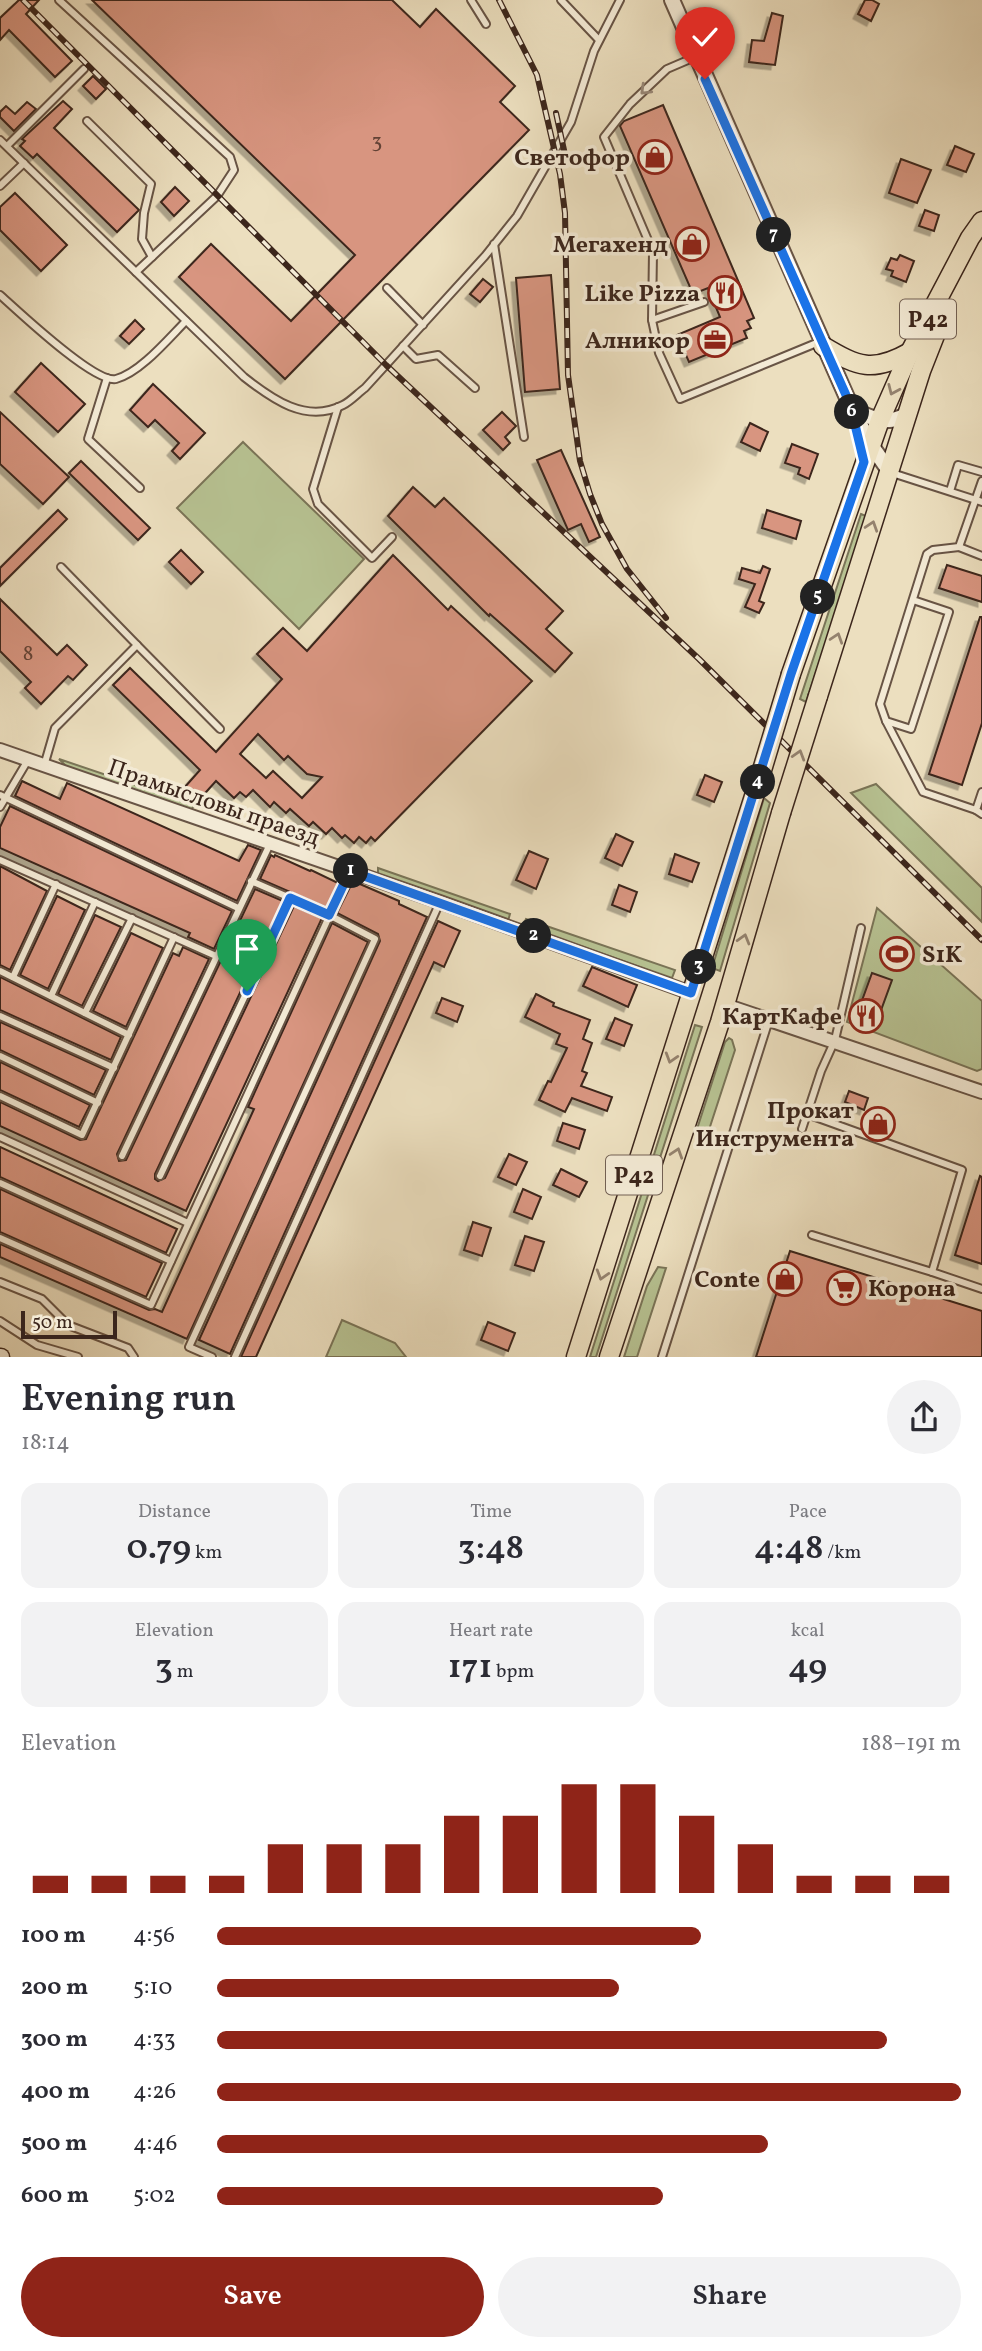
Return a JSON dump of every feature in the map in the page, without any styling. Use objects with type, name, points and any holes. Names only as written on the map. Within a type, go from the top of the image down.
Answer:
[{"type":"main road","name":"Р42","points":[[576,1357],[791,674],[867,453],[910,352],[970,238],[982,221]]},
{"type":"main road","name":"Р42","points":[[610,1357],[725,1004],[781,813],[908,414],[939,322],[982,234]]},
{"type":"main road","points":[[822,344],[855,364],[869,367],[895,360],[910,352]]},
{"type":"main road","points":[[867,453],[890,472]]},
{"type":"street","points":[[672,0],[852,409],[867,453]]},
{"type":"street","points":[[852,409],[880,420],[897,420],[908,414]]},
{"type":"street","name":"Прамысловы праезд","points":[[0,750],[440,902],[691,993]]},
{"type":"street","points":[[725,1004],[982,1091]]},
{"type":"lane","points":[[59,0],[230,157],[234,170],[217,195],[136,272]]},
{"type":"lane","points":[[471,0],[486,24]]},
{"type":"lane","points":[[561,0],[599,40]]},
{"type":"lane","points":[[0,139],[244,377],[272,399],[300,411],[321,411],[344,405],[365,388],[517,216],[571,122],[599,40],[620,0]]},
{"type":"lane","points":[[696,57],[667,69],[630,104],[604,137],[653,252],[652,320],[659,354],[680,400],[822,344]]},
{"type":"lane","points":[[7,146],[84,69]]},
{"type":"lane","points":[[87,121],[151,184],[144,212],[142,239],[152,257]]},
{"type":"lane","points":[[0,186],[24,163]]},
{"type":"lane","points":[[494,244],[524,437]]},
{"type":"lane","points":[[387,288],[423,325]]},
{"type":"lane","points":[[0,295],[76,360],[99,375],[113,380],[139,366],[186,321]]},
{"type":"lane","points":[[652,320],[704,302]]},
{"type":"lane","points":[[403,346],[416,359],[438,355],[475,388]]},
{"type":"lane","points":[[107,378],[88,439],[140,488]]},
{"type":"lane","points":[[338,407],[313,489],[318,504],[372,558],[392,537]]},
{"type":"lane","points":[[950,491],[958,465],[982,472]]},
{"type":"lane","points":[[890,472],[979,501]]},
{"type":"lane","points":[[959,547],[979,501],[982,481]]},
{"type":"lane","points":[[982,556],[959,547],[933,550],[927,554],[880,704],[923,792],[979,812],[982,792]]},
{"type":"lane","points":[[61,567],[220,729]]},
{"type":"lane","points":[[886,721],[911,729],[948,612],[913,600]]},
{"type":"lane","points":[[44,766],[55,728],[137,645]]},
{"type":"lane","points":[[0,807],[3,796],[28,760]]},
{"type":"lane","points":[[3,796],[238,908]]},
{"type":"lane","points":[[122,1156],[270,844]]},
{"type":"lane","points":[[0,860],[216,956]]},
{"type":"lane","points":[[0,1238],[151,1306],[350,871]]},
{"type":"lane","points":[[212,1357],[189,1347],[375,939],[329,915],[251,881]]},
{"type":"lane","points":[[13,977],[56,884]]},
{"type":"lane","points":[[160,1176],[290,898]]},
{"type":"lane","points":[[51,996],[94,902]]},
{"type":"lane","points":[[235,1357],[440,902]]},
{"type":"lane","points":[[85,1013],[132,918]]},
{"type":"lane","points":[[802,1129],[821,1071],[835,1040],[861,928]]},
{"type":"lane","points":[[0,1096],[82,1135],[174,937]]},
{"type":"lane","points":[[0,971],[130,1035]]},
{"type":"lane","points":[[0,1016],[114,1068]]},
{"type":"lane","points":[[662,1357],[769,1020]]},
{"type":"lane","points":[[0,1056],[98,1103]]},
{"type":"lane","points":[[807,1114],[962,1170],[932,1272]]},
{"type":"lane","points":[[0,1137],[188,1223]]},
{"type":"lane","points":[[0,1183],[171,1261]]},
{"type":"lane","points":[[812,1235],[982,1289]]},
{"type":"lane","points":[[0,1282],[42,1298],[68,1325],[128,1348],[134,1357]]},
{"type":"lane","points":[[0,1321],[37,1345],[78,1357]]},
{"type":"green space","points":[[243,442],[364,559],[299,629],[177,508]]},
{"type":"green space","points":[[861,514],[868,517],[806,702],[800,699]]},
{"type":"green space","points":[[59,759],[195,805],[190,811],[69,769]]},
{"type":"green space","points":[[876,784],[982,888],[982,922],[851,793]]},
{"type":"green space","points":[[764,798],[770,803],[720,971],[712,968]]},
{"type":"green space","points":[[378,868],[510,914],[508,921],[382,877]]},
{"type":"green space","name":"S1K","points":[[877,908],[982,1001],[982,1069],[977,1071],[847,1022]]},
{"type":"green space","points":[[526,919],[675,970],[672,978],[523,926]]},
{"type":"green space","points":[[695,1025],[702,1027],[596,1357],[590,1357]]},
{"type":"green space","points":[[729,1038],[735,1050],[705,1142],[700,1147],[697,1143],[698,1126],[725,1042]]},
{"type":"green space","points":[[658,1267],[666,1268],[637,1357],[624,1357],[647,1286]]},
{"type":"green space","points":[[342,1320],[395,1343],[406,1357],[326,1357]]},
{"type":"building","points":[[19,0],[39,0],[26,14],[72,61],[55,77],[9,30],[0,40],[0,18]]},
{"type":"building","points":[[92,0],[392,0],[420,27],[436,9],[515,86],[500,102],[529,130],[285,379],[179,277],[211,244],[291,321],[355,255]]},
{"type":"building","points":[[865,0],[879,4],[871,21],[858,14]]},
{"type":"building","points":[[772,13],[783,16],[775,65],[749,62],[752,40],[764,41]]},
{"type":"building","points":[[93,76],[106,89],[96,99],[83,86]]},
{"type":"building","points":[[63,101],[72,109],[54,128],[139,210],[117,232],[37,154],[33,158],[20,146],[25,141],[22,139]]},
{"type":"building","points":[[27,102],[36,109],[14,131],[0,117],[0,112],[6,106],[15,114]]},
{"type":"building","points":[[663,105],[754,318],[747,321],[751,328],[744,331],[747,338],[689,362],[677,335],[720,317],[708,288],[693,294],[620,126],[624,121]]},
{"type":"building","points":[[955,146],[974,154],[966,172],[947,165]]},
{"type":"building","points":[[901,159],[931,170],[917,203],[889,193]]},
{"type":"building","points":[[175,187],[189,201],[174,216],[161,202]]},
{"type":"building","points":[[15,193],[67,245],[41,271],[0,230],[0,207]]},
{"type":"building","points":[[925,210],[939,215],[934,231],[919,226]]},
{"type":"building","points":[[900,255],[914,261],[906,282],[891,276],[893,271],[886,269],[891,258],[897,260]]},
{"type":"building","points":[[551,275],[560,389],[525,392],[516,278]]},
{"type":"building","points":[[483,279],[493,287],[480,302],[470,294]]},
{"type":"building","points":[[135,320],[144,329],[129,344],[120,336]]},
{"type":"building","points":[[41,363],[85,404],[58,432],[15,392]]},
{"type":"building","points":[[153,384],[205,433],[180,459],[172,451],[179,443],[155,420],[148,427],[130,410]]},
{"type":"building","points":[[0,412],[69,477],[43,504],[0,464]]},
{"type":"building","points":[[502,412],[516,426],[505,437],[510,443],[503,450],[483,430]]},
{"type":"building","points":[[750,423],[768,432],[760,451],[741,442]]},
{"type":"building","points":[[792,444],[818,454],[809,479],[798,474],[800,468],[785,463]]},
{"type":"building","points":[[561,450],[600,537],[589,542],[581,524],[568,530],[537,460]]},
{"type":"building","points":[[81,461],[150,528],[138,540],[69,473]]},
{"type":"building","points":[[413,487],[435,507],[444,498],[563,611],[546,629],[572,653],[555,672],[490,614],[489,616],[388,516]]},
{"type":"building","points":[[58,510],[67,519],[0,586],[0,568]]},
{"type":"building","points":[[767,510],[801,521],[796,539],[762,528]]},
{"type":"building","points":[[181,550],[203,572],[191,584],[169,562]]},
{"type":"building","points":[[393,555],[448,610],[451,606],[532,681],[375,841],[371,837],[366,843],[359,837],[354,843],[345,835],[342,838],[332,828],[326,834],[313,822],[309,826],[290,809],[286,813],[274,802],[270,807],[253,790],[246,797],[240,792],[234,798],[216,781],[198,801],[184,788],[200,770],[113,685],[130,668],[216,752],[282,679],[257,654],[283,628],[307,651]],"holes":[[[258,734],[284,760],[288,756],[307,774],[322,777],[302,798],[273,771],[266,778],[240,754]]]},
{"type":"building","points":[[947,565],[982,576],[982,602],[939,588]]},
{"type":"building","points":[[763,566],[770,569],[759,601],[764,603],[759,613],[745,607],[755,584],[739,579],[742,568],[760,573]]},
{"type":"building","points":[[0,599],[57,655],[67,645],[87,665],[73,680],[68,676],[41,704],[25,688],[31,682],[0,651]]},
{"type":"building","points":[[980,617],[982,723],[962,785],[929,774]]},
{"type":"building","points":[[705,775],[722,782],[714,802],[697,795]]},
{"type":"building","points":[[22,781],[60,799],[67,783],[239,861],[248,845],[261,850],[237,901],[15,796]]},
{"type":"building","points":[[10,806],[232,911],[214,949],[188,937],[190,933],[0,848],[0,827]]},
{"type":"building","points":[[616,834],[633,842],[622,866],[605,858]]},
{"type":"building","points":[[529,851],[548,859],[536,889],[516,880]]},
{"type":"building","points":[[675,854],[699,863],[692,882],[669,874]]},
{"type":"building","points":[[271,855],[338,883],[327,908],[260,879]]},
{"type":"building","points":[[0,866],[47,891],[10,970],[0,965]]},
{"type":"building","points":[[353,881],[399,901],[399,904],[427,917],[230,1354],[199,1340],[380,941],[378,934],[337,913]]},
{"type":"building","points":[[619,885],[637,892],[630,912],[612,905]]},
{"type":"building","points":[[255,889],[283,901],[155,1174],[158,1181],[165,1178],[294,906],[322,918],[186,1211],[0,1126],[0,1102],[80,1140],[86,1139],[173,953],[179,956],[183,947],[209,959],[117,1154],[119,1161],[126,1160]]},
{"type":"building","points":[[57,896],[85,910],[48,989],[20,975]]},
{"type":"building","points":[[95,915],[121,927],[82,1006],[58,994]]},
{"type":"building","points":[[438,921],[460,931],[444,967],[434,962],[256,1357],[241,1357]]},
{"type":"building","points":[[332,923],[368,942],[187,1339],[0,1257],[0,1244],[149,1310],[162,1312],[254,1109],[248,1107]]},
{"type":"building","points":[[131,933],[163,948],[126,1027],[93,1011]]},
{"type":"building","points":[[592,967],[637,985],[628,1007],[583,986]]},
{"type":"building","points":[[872,973],[892,980],[876,1024],[856,1017]]},
{"type":"building","points":[[0,977],[121,1037],[111,1060],[0,1010]]},
{"type":"building","points":[[536,994],[554,1003],[553,1006],[590,1020],[583,1039],[592,1043],[582,1071],[587,1073],[581,1086],[612,1097],[607,1111],[572,1098],[565,1112],[539,1100],[567,1048],[556,1044],[560,1034],[525,1017]]},
{"type":"building","points":[[442,998],[463,1006],[457,1022],[436,1013]]},
{"type":"building","points":[[615,1018],[632,1025],[624,1046],[606,1039]]},
{"type":"building","points":[[0,1022],[106,1070],[94,1095],[0,1050]]},
{"type":"building","points":[[0,1062],[90,1105],[79,1127],[0,1090]]},
{"type":"building","points":[[849,1091],[868,1098],[864,1110],[845,1102]]},
{"type":"building","points":[[563,1123],[585,1130],[579,1149],[557,1141]]},
{"type":"building","points":[[0,1147],[177,1229],[166,1253],[0,1177]]},
{"type":"building","points":[[509,1154],[527,1162],[516,1185],[498,1177]]},
{"type":"building","points":[[561,1169],[587,1182],[579,1197],[553,1185]]},
{"type":"building","points":[[980,1176],[982,1177],[982,1264],[955,1255]]},
{"type":"building","points":[[0,1189],[162,1263],[146,1297],[0,1232]]},
{"type":"building","points":[[523,1189],[541,1197],[532,1219],[514,1212]]},
{"type":"building","points":[[473,1222],[491,1228],[482,1256],[464,1250]]},
{"type":"building","points":[[525,1236],[544,1242],[534,1271],[515,1265]]},
{"type":"building","name":"Корона","points":[[790,1251],[982,1311],[982,1357],[756,1357]]},
{"type":"building","points":[[488,1322],[515,1333],[508,1351],[481,1340]]},
{"type":"railway","points":[[23,0],[386,365],[699,659],[982,940]]},
{"type":"railway","points":[[499,0],[537,75],[560,174],[565,213],[568,375],[580,461],[602,524],[627,569],[666,618]]},
{"type":"railway","points":[[556,113],[567,164]]},
{"type":"place","name":"Светофор","points":[[655,157]]},
{"type":"place","name":"Мегахенд","points":[[692,244]]},
{"type":"place","name":"Like Pizza","points":[[725,293]]},
{"type":"place","name":"Алникор","points":[[715,340]]},
{"type":"place","name":"S1K","points":[[897,954]]},
{"type":"place","name":"КартКафе","points":[[866,1016]]},
{"type":"place","name":"Прокат Инструмента","points":[[878,1124]]},
{"type":"place","name":"Conte","points":[[785,1279]]},
{"type":"place","name":"Корона","points":[[844,1288]]},
{"type":"route","points":[[247,991],[290,898],[329,915],[350,871],[691,993],[791,674],[864,462],[850,404],[705,79]]}]
